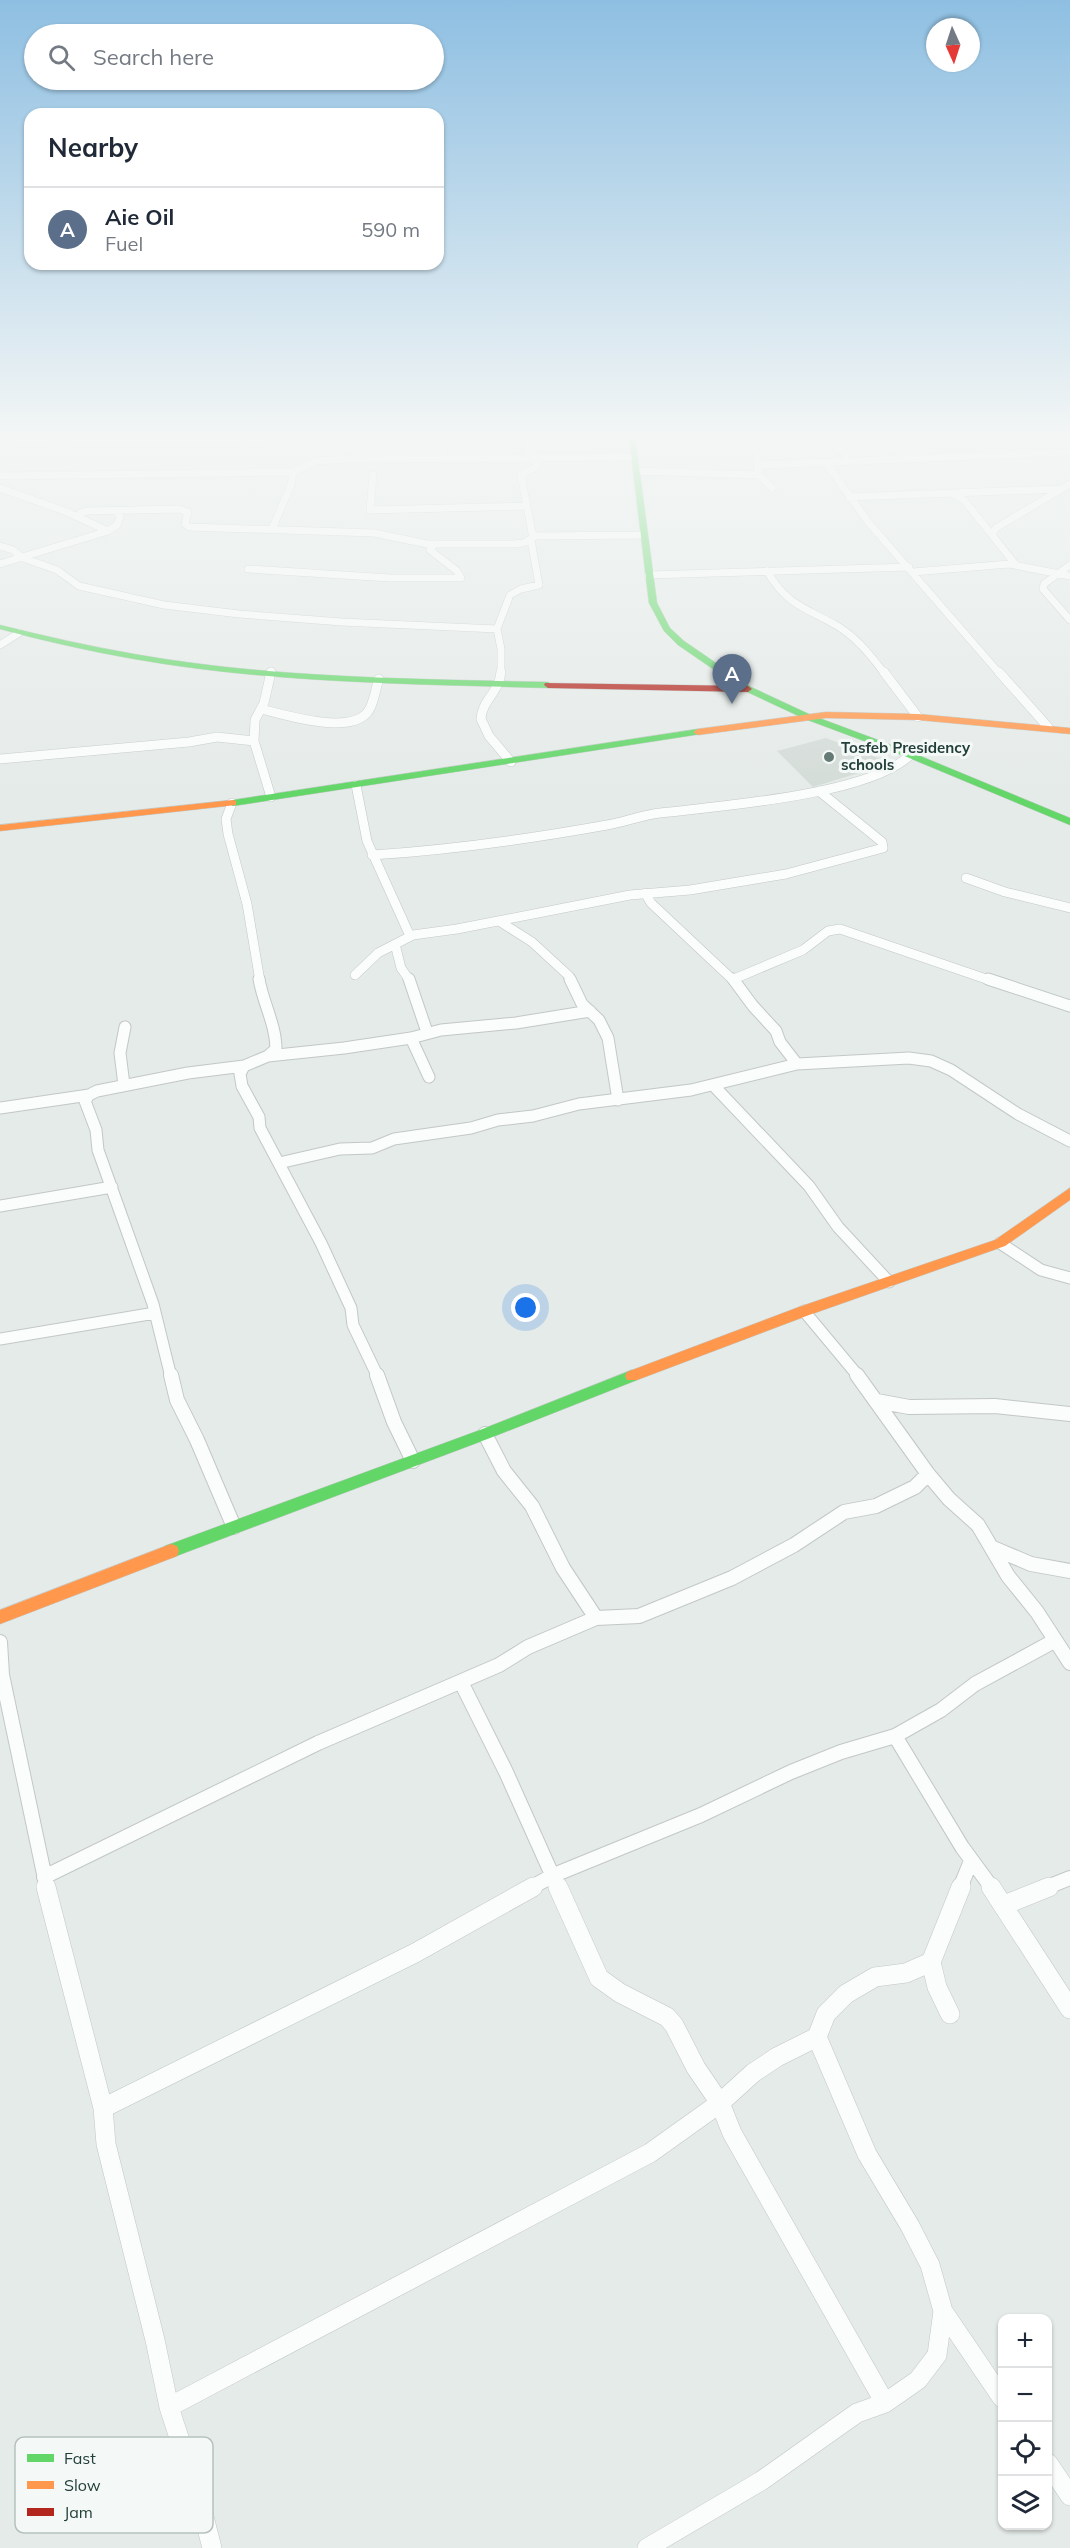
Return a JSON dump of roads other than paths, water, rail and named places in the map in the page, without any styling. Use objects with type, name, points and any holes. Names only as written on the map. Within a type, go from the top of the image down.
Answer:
[{"type":"street","points":[[20,555],[23,558],[57,570],[79,586],[164,605],[239,614],[342,622],[497,629]]},
{"type":"street","points":[[0,564],[33,555]]},
{"type":"street","points":[[248,569],[390,578],[461,578],[457,571],[436,555]]},
{"type":"street","points":[[511,762],[487,733],[481,720],[482,710],[500,684],[501,637],[497,629],[510,595],[521,589],[539,585],[535,555]]},
{"type":"street","points":[[647,555],[653,603],[667,629],[697,656],[748,689],[808,717],[910,755],[1070,822]]},
{"type":"street","points":[[898,555],[966,638],[1048,727]]},
{"type":"street","points":[[1008,555],[1016,565]]},
{"type":"street","points":[[648,574],[1016,565],[1070,576]]},
{"type":"street","points":[[1070,565],[1044,584],[1043,589],[1070,620]]},
{"type":"street","points":[[767,571],[777,589],[793,603],[807,613],[833,624],[863,646],[918,717]]},
{"type":"street","points":[[0,627],[89,651],[271,672],[379,679],[633,689],[748,689]]},
{"type":"street","points":[[0,645],[19,633]]},
{"type":"street","points":[[271,672],[261,709],[255,720],[254,741],[272,797]]},
{"type":"street","points":[[261,709],[317,722],[359,719],[368,710],[379,679]]},
{"type":"street","points":[[0,828],[232,803],[808,717],[843,715],[918,717],[1048,727],[1070,731]]},
{"type":"street","points":[[0,759],[189,742],[217,737],[254,741]]},
{"type":"street","points":[[372,855],[438,851],[544,833],[609,825],[658,813],[698,810],[819,791],[881,774],[899,766],[910,755]]},
{"type":"street","points":[[356,785],[364,831],[372,855],[384,874],[410,936]]},
{"type":"street","points":[[355,975],[378,953],[410,936],[645,893],[690,890],[786,874],[883,848],[882,842],[819,791]]},
{"type":"street","points":[[232,803],[226,819],[228,834],[247,904],[263,1001],[277,1041],[276,1049],[268,1056]]},
{"type":"street","points":[[966,878],[1005,892],[1070,908]]},
{"type":"street","points":[[645,893],[651,903],[734,979],[753,1006],[776,1031],[780,1042],[797,1064]]},
{"type":"street","points":[[499,921],[532,942],[569,976],[576,994],[599,1020],[608,1038],[618,1100]]},
{"type":"street","points":[[734,979],[803,950],[828,930],[840,929],[912,951],[1022,992],[1070,1006]]},
{"type":"street","points":[[395,944],[401,968],[409,979],[427,1032]]},
{"type":"street","points":[[0,1108],[89,1095],[188,1073],[244,1066],[268,1056],[411,1038],[427,1032],[516,1023],[590,1011]]},
{"type":"street","points":[[124,1086],[120,1053],[125,1027]]},
{"type":"street","points":[[411,1038],[429,1077]]},
{"type":"street","points":[[279,1163],[340,1149],[372,1148],[394,1139],[471,1128],[498,1120],[533,1116],[579,1104],[713,1085],[797,1064],[924,1058],[962,1076],[1017,1113],[1070,1141]]},
{"type":"street","points":[[244,1066],[240,1074],[242,1086],[260,1117],[260,1128],[321,1243],[351,1308],[353,1325],[374,1366],[394,1422],[413,1461]]},
{"type":"street","points":[[713,1085],[809,1186],[838,1227],[889,1282]]},
{"type":"street","points":[[89,1095],[85,1101],[96,1130],[98,1150],[138,1256],[177,1400],[197,1440],[234,1527]]},
{"type":"street","points":[[0,1206],[112,1187]]},
{"type":"street","points":[[0,1617],[804,1311],[1000,1244],[1070,1193]]},
{"type":"street","points":[[1000,1244],[1032,1267],[1055,1276],[1070,1278]]},
{"type":"street","points":[[804,1311],[877,1401],[928,1474],[949,1499],[978,1525],[1008,1576],[1037,1612],[1070,1663]]},
{"type":"street","points":[[0,1339],[155,1313]]},
{"type":"street","points":[[877,1401],[909,1407],[994,1406],[1070,1414]]},
{"type":"street","points":[[485,1434],[504,1471],[532,1506],[568,1576],[596,1618]]},
{"type":"street","points":[[44,1877],[318,1743],[500,1665],[528,1647],[596,1618],[639,1616],[732,1578],[794,1545],[844,1512],[876,1506],[915,1487],[928,1474]]},
{"type":"street","points":[[993,1548],[1031,1564],[1070,1571]]},
{"type":"street","points":[[103,2108],[415,1953],[554,1875],[701,1815],[791,1772],[841,1752],[895,1736],[941,1710],[975,1684],[1054,1641]]},
{"type":"street","points":[[0,1642],[2,1675],[44,1877],[103,2108],[106,2144],[155,2340],[169,2407],[179,2437]]},
{"type":"street","points":[[462,1682],[554,1875],[599,1978],[667,2018],[674,2025],[696,2068],[720,2103],[732,2133],[885,2403]]},
{"type":"street","points":[[895,1736],[971,1861],[1004,1905],[1070,2009]]},
{"type":"street","points":[[950,2014],[937,1987],[931,1962],[971,1861]]},
{"type":"street","points":[[1004,1905],[1070,1878]]},
{"type":"street","points":[[931,1962],[906,1973],[875,1977],[846,1994],[826,2014],[817,2037],[867,2154],[910,2226],[930,2265],[943,2311],[998,2392]]},
{"type":"street","points":[[169,2407],[650,2153],[720,2103],[729,2093],[780,2053],[817,2037]]},
{"type":"street","points":[[647,2548],[761,2481],[857,2413],[885,2403],[918,2380],[937,2355],[943,2311]]},
{"type":"street","points":[[1052,2470],[1070,2496]]},
{"type":"street","points":[[208,2533],[212,2548]]},
{"type":"place","name":"Aie Oil","points":[[732,704]]},
{"type":"place","name":"Tosfeb Presidency schools","points":[[829,757]]}]
